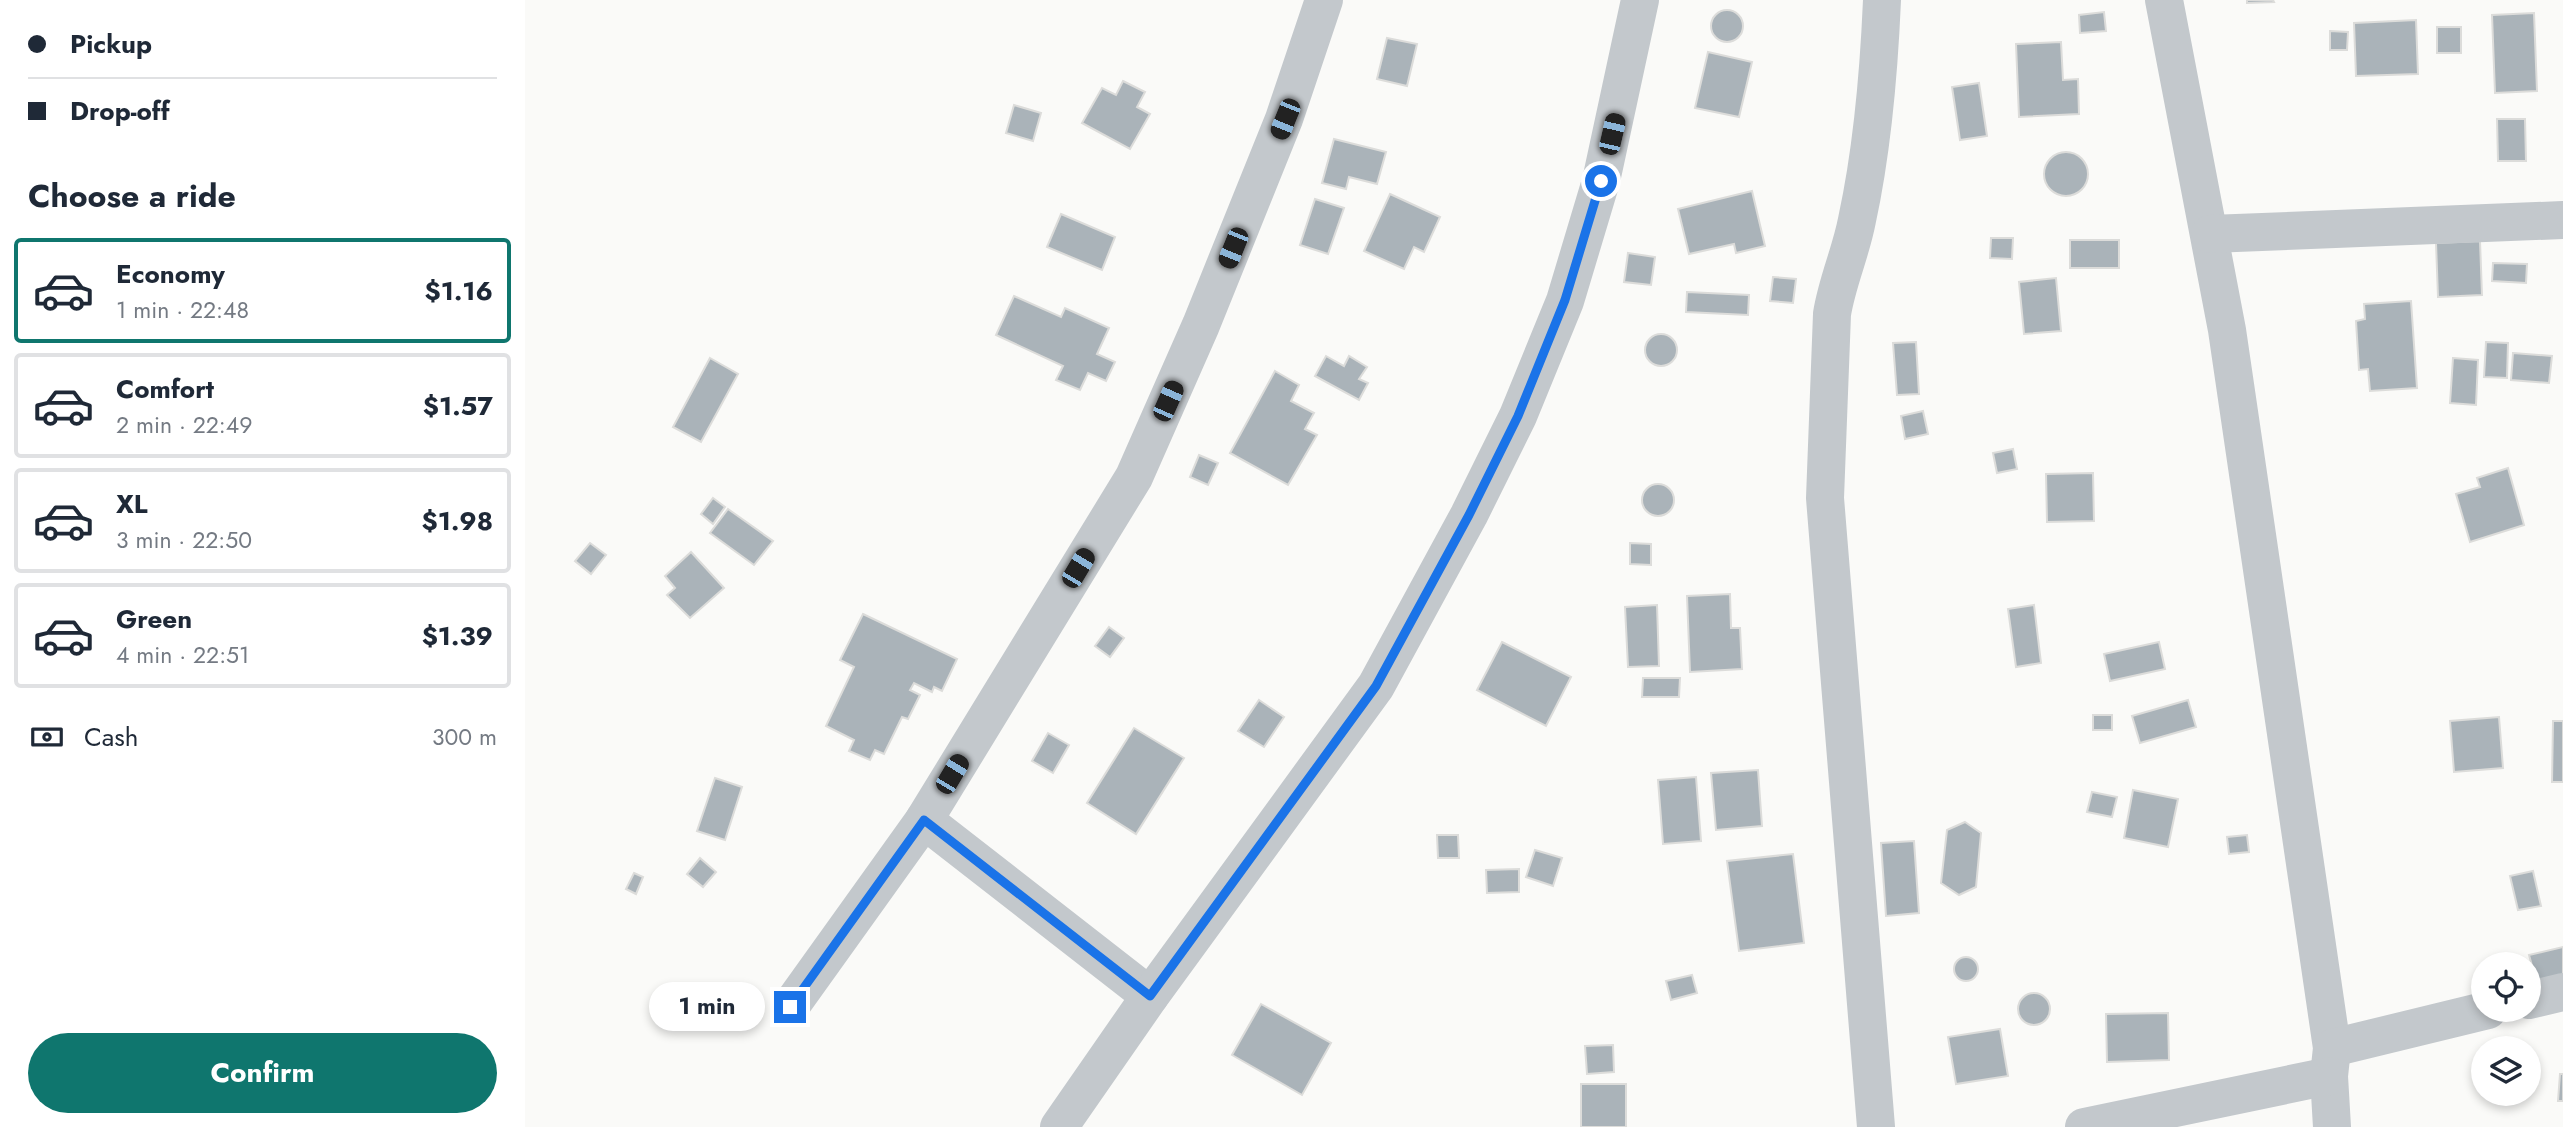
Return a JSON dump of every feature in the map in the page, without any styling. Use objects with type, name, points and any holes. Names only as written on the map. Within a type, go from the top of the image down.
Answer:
[{"type":"street","points":[[790,1007],[924,820],[1134,477],[1202,325],[1285,119],[1324,0]]},
{"type":"street","points":[[1059,1127],[1150,996],[1376,686],[1475,503],[1518,416],[1565,300],[1601,181],[1640,0]]},
{"type":"street","points":[[1875,1127],[1825,498],[1832,314],[1836,286],[1857,221],[1879,54],[1882,0]]},
{"type":"street","points":[[2164,0],[2210,234],[2330,1062],[2332,1127]]},
{"type":"street","points":[[2210,234],[2563,220]]},
{"type":"street","points":[[924,820],[1150,996]]},
{"type":"street","points":[[2541,997],[2563,992]]},
{"type":"street","points":[[2084,1127],[2330,1062],[2471,1016]]},
{"type":"building","points":[[2247,0],[2273,0],[2274,2],[2247,3]]},
{"type":"building","points":[[1727,10],[1739,14],[1743,26],[1739,38],[1727,42],[1715,38],[1711,26],[1715,14]]},
{"type":"building","points":[[2104,12],[2106,31],[2080,33],[2079,15]]},
{"type":"building","points":[[2534,13],[2537,91],[2495,93],[2492,15]]},
{"type":"building","points":[[2416,20],[2418,74],[2356,76],[2354,23]]},
{"type":"building","points":[[2437,27],[2461,27],[2461,53],[2437,53]]},
{"type":"building","points":[[2330,31],[2348,32],[2347,50],[2330,50]]},
{"type":"building","points":[[1387,38],[1417,44],[1407,86],[1377,79]]},
{"type":"building","points":[[2061,42],[2063,80],[2078,79],[2079,114],[2019,117],[2016,44]]},
{"type":"building","points":[[1708,52],[1752,62],[1739,117],[1695,108]]},
{"type":"building","points":[[1123,81],[1145,92],[1137,107],[1150,114],[1130,149],[1082,123],[1102,88],[1116,95]]},
{"type":"building","points":[[1979,83],[1987,136],[1960,140],[1952,87]]},
{"type":"building","points":[[1014,105],[1041,113],[1033,141],[1006,133]]},
{"type":"building","points":[[2497,119],[2525,119],[2526,161],[2498,161]]},
{"type":"building","points":[[1334,139],[1386,152],[1377,184],[1349,177],[1346,189],[1322,183]]},
{"type":"building","points":[[2066,152],[2082,158],[2088,174],[2082,190],[2066,196],[2050,190],[2044,174],[2050,158]]},
{"type":"building","points":[[1752,191],[1765,246],[1736,253],[1734,244],[1689,254],[1678,209]]},
{"type":"building","points":[[1390,194],[1440,217],[1424,252],[1414,247],[1404,269],[1364,251]]},
{"type":"building","points":[[1315,199],[1344,208],[1328,254],[1300,245]]},
{"type":"building","points":[[1061,214],[1115,237],[1102,270],[1047,247]]},
{"type":"building","points":[[1991,238],[2013,238],[2012,259],[1990,258]]},
{"type":"building","points":[[2070,240],[2119,240],[2119,268],[2070,268]]},
{"type":"building","points":[[2480,241],[2482,295],[2438,297],[2436,243]]},
{"type":"building","points":[[1628,253],[1655,257],[1651,285],[1624,282]]},
{"type":"building","points":[[2493,263],[2527,264],[2526,283],[2492,281]]},
{"type":"building","points":[[1773,277],[1796,279],[1793,303],[1770,301]]},
{"type":"building","points":[[2056,278],[2061,331],[2024,334],[2019,282]]},
{"type":"building","points":[[1687,292],[1749,295],[1748,315],[1686,312]]},
{"type":"building","points":[[1014,296],[1061,317],[1065,308],[1109,328],[1097,354],[1115,362],[1106,381],[1088,373],[1080,390],[1056,380],[1063,366],[996,335]]},
{"type":"building","points":[[2411,301],[2417,388],[2370,391],[2368,369],[2359,370],[2356,321],[2365,319],[2364,304]]},
{"type":"building","points":[[1661,334],[1673,338],[1677,350],[1673,362],[1661,366],[1649,362],[1645,350],[1649,338]]},
{"type":"building","points":[[1916,342],[1919,394],[1897,395],[1893,343]]},
{"type":"building","points":[[2486,342],[2508,343],[2507,378],[2484,377]]},
{"type":"building","points":[[2513,353],[2552,356],[2549,383],[2511,380]]},
{"type":"building","points":[[1326,356],[1344,366],[1349,356],[1367,367],[1359,379],[1368,383],[1359,400],[1315,376]]},
{"type":"building","points":[[710,358],[738,374],[701,442],[673,427]]},
{"type":"building","points":[[2453,358],[2478,360],[2476,405],[2450,403]]},
{"type":"building","points":[[1275,371],[1299,385],[1291,401],[1314,413],[1305,429],[1317,435],[1288,485],[1230,453]]},
{"type":"building","points":[[1923,411],[1928,434],[1905,439],[1901,416]]},
{"type":"building","points":[[2013,449],[2017,469],[1997,473],[1993,453]]},
{"type":"building","points":[[1199,455],[1218,463],[1208,485],[1190,477]]},
{"type":"building","points":[[2508,468],[2524,525],[2470,542],[2456,494],[2480,487],[2477,478]]},
{"type":"building","points":[[2093,473],[2094,521],[2047,522],[2046,474]]},
{"type":"building","points":[[1658,484],[1669,489],[1674,500],[1669,511],[1658,516],[1647,511],[1642,500],[1647,489]]},
{"type":"building","points":[[713,498],[725,507],[713,524],[701,514]]},
{"type":"building","points":[[728,509],[773,541],[754,565],[710,533]]},
{"type":"building","points":[[590,543],[606,555],[591,574],[575,561]]},
{"type":"building","points":[[1630,543],[1651,544],[1651,565],[1630,564]]},
{"type":"building","points":[[691,552],[724,588],[690,618],[667,595],[675,588],[665,576]]},
{"type":"building","points":[[1730,594],[1731,628],[1740,628],[1742,669],[1690,672],[1687,596]]},
{"type":"building","points":[[1657,605],[1659,666],[1628,667],[1625,607]]},
{"type":"building","points":[[2034,605],[2041,663],[2016,667],[2008,609]]},
{"type":"building","points":[[863,614],[957,659],[942,691],[934,687],[932,692],[914,683],[910,690],[920,695],[908,719],[902,717],[884,754],[875,750],[870,760],[849,751],[854,740],[826,726],[854,667],[840,660]]},
{"type":"building","points":[[1109,627],[1124,638],[1110,657],[1095,646]]},
{"type":"building","points":[[1502,642],[1571,677],[1546,726],[1477,690]]},
{"type":"building","points":[[2159,642],[2165,669],[2110,681],[2104,654]]},
{"type":"building","points":[[1643,678],[1680,678],[1679,697],[1642,697]]},
{"type":"building","points":[[1259,700],[1284,717],[1264,747],[1238,731]]},
{"type":"building","points":[[2188,700],[2196,727],[2140,743],[2132,716]]},
{"type":"building","points":[[2093,715],[2112,715],[2112,730],[2093,730]]},
{"type":"building","points":[[2499,717],[2503,768],[2454,772],[2450,721]]},
{"type":"building","points":[[2553,721],[2563,721],[2563,782],[2552,782]]},
{"type":"building","points":[[1134,728],[1184,758],[1136,834],[1087,803]]},
{"type":"building","points":[[1048,733],[1069,745],[1053,773],[1032,761]]},
{"type":"building","points":[[1758,770],[1762,826],[1716,830],[1711,773]]},
{"type":"building","points":[[1696,777],[1701,841],[1663,844],[1658,780]]},
{"type":"building","points":[[715,778],[742,787],[725,840],[697,831]]},
{"type":"building","points":[[2133,790],[2178,799],[2168,847],[2124,838]]},
{"type":"building","points":[[2092,792],[2117,797],[2112,817],[2087,812]]},
{"type":"building","points":[[1965,822],[1981,833],[1976,887],[1959,895],[1941,883],[1947,830]]},
{"type":"building","points":[[1437,835],[1458,835],[1459,858],[1438,858]]},
{"type":"building","points":[[2247,835],[2249,852],[2229,854],[2227,837]]},
{"type":"building","points":[[1914,841],[1919,913],[1886,916],[1881,843]]},
{"type":"building","points":[[1535,850],[1562,858],[1553,886],[1526,877]]},
{"type":"building","points":[[1793,854],[1804,943],[1739,951],[1727,861]]},
{"type":"building","points":[[700,858],[716,872],[703,887],[687,874]]},
{"type":"building","points":[[1519,869],[1519,892],[1487,893],[1486,870]]},
{"type":"building","points":[[2533,871],[2541,906],[2518,910],[2510,876]]},
{"type":"building","points":[[634,873],[643,877],[636,894],[626,889]]},
{"type":"building","points":[[2563,947],[2563,980],[2541,986],[2541,952]]},
{"type":"building","points":[[1966,957],[1977,964],[1978,969],[1971,980],[1966,981],[1955,974],[1954,969],[1961,958]]},
{"type":"building","points":[[1692,975],[1697,993],[1671,1000],[1666,981]]},
{"type":"building","points":[[2034,993],[2045,998],[2050,1009],[2045,1020],[2034,1025],[2023,1020],[2018,1009],[2023,998]]},
{"type":"building","points":[[1261,1004],[1331,1043],[1302,1095],[1232,1055]]},
{"type":"building","points":[[2168,1013],[2169,1060],[2107,1062],[2106,1014]]},
{"type":"building","points":[[2000,1029],[2008,1076],[1956,1084],[1948,1037]]},
{"type":"building","points":[[1613,1045],[1614,1072],[1587,1074],[1585,1046]]},
{"type":"building","points":[[2560,1074],[2563,1074],[2563,1101],[2558,1101]]},
{"type":"building","points":[[1581,1084],[1626,1084],[1626,1127],[1581,1127]]},
{"type":"route","points":[[790,1007],[924,820],[1150,996],[1376,686],[1469,515],[1518,416],[1565,300],[1601,181]]}]
